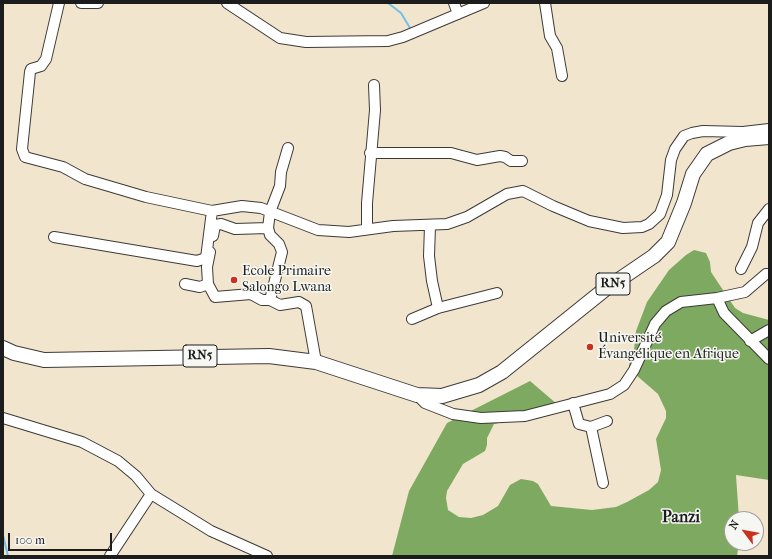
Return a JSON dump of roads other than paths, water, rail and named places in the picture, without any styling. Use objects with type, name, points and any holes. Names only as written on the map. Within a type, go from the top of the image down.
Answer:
[{"type":"highway","name":"RN5","points":[[3,348],[14,353],[44,360],[268,356],[316,362],[417,395],[442,396],[479,385],[502,372],[604,290],[654,256],[668,242],[684,202],[690,180],[707,154],[730,143],[745,139],[769,137]]},
{"type":"street","points":[[59,3],[46,58],[41,66],[31,69],[30,72],[22,154],[25,157],[63,167],[85,178],[146,198],[212,211],[242,206],[261,208],[318,230],[341,232],[393,226],[430,226],[447,224],[467,217],[507,194],[524,191],[553,206],[589,221],[623,228],[642,227],[649,224],[660,214],[667,195],[673,154],[678,142],[684,136],[703,131],[743,132],[769,129]]},
{"type":"street","points":[[81,3],[98,3]]},
{"type":"street","points":[[226,3],[280,38],[306,42],[388,41],[403,37],[484,3]]},
{"type":"street","points":[[454,3],[458,14]]},
{"type":"street","points":[[545,3],[550,36],[557,48],[562,76]]},
{"type":"street","points":[[367,229],[370,153],[374,110],[374,85]]},
{"type":"street","points":[[270,300],[282,252],[279,244],[270,235],[268,228],[270,212],[280,186],[281,172],[288,148]]},
{"type":"street","points":[[370,153],[451,153],[477,160],[500,156],[511,161],[522,161]]},
{"type":"street","points":[[741,269],[752,247],[758,223],[769,209]]},
{"type":"street","points":[[54,237],[197,261],[206,258],[212,211]]},
{"type":"street","points":[[268,228],[235,229],[221,224],[215,226],[207,267],[208,284],[215,297],[250,294],[262,300],[270,300],[280,306],[299,302],[306,306],[316,362]]},
{"type":"street","points":[[430,226],[429,256],[432,281],[438,308]]},
{"type":"street","points":[[417,395],[425,403],[453,414],[481,418],[525,416],[610,394],[624,385],[634,370],[655,324],[666,311],[681,302],[717,298],[745,292],[766,274],[769,274]]},
{"type":"street","points":[[185,284],[200,287],[208,284]]},
{"type":"street","points":[[412,319],[438,308],[497,294]]},
{"type":"street","points":[[717,298],[724,313],[769,359]]},
{"type":"street","points":[[750,341],[769,330]]},
{"type":"street","points":[[573,403],[579,424],[592,427],[608,421]]},
{"type":"street","points":[[3,418],[82,442],[118,461],[136,476],[151,494],[211,531],[267,556]]},
{"type":"street","points":[[592,427],[603,483]]},
{"type":"street","points":[[110,556],[151,494]]},
{"type":"waterway","points":[[388,3],[401,13],[410,28]]},
{"type":"waterway","points":[[3,535],[8,556]]},
{"type":"place","name":"Ecole Primaire Salongo Lwana","points":[[234,280]]},
{"type":"place","name":"Université Évangélique en Afrique","points":[[590,347]]},
{"type":"district","name":"Panzi","points":[[681,518]]}]
